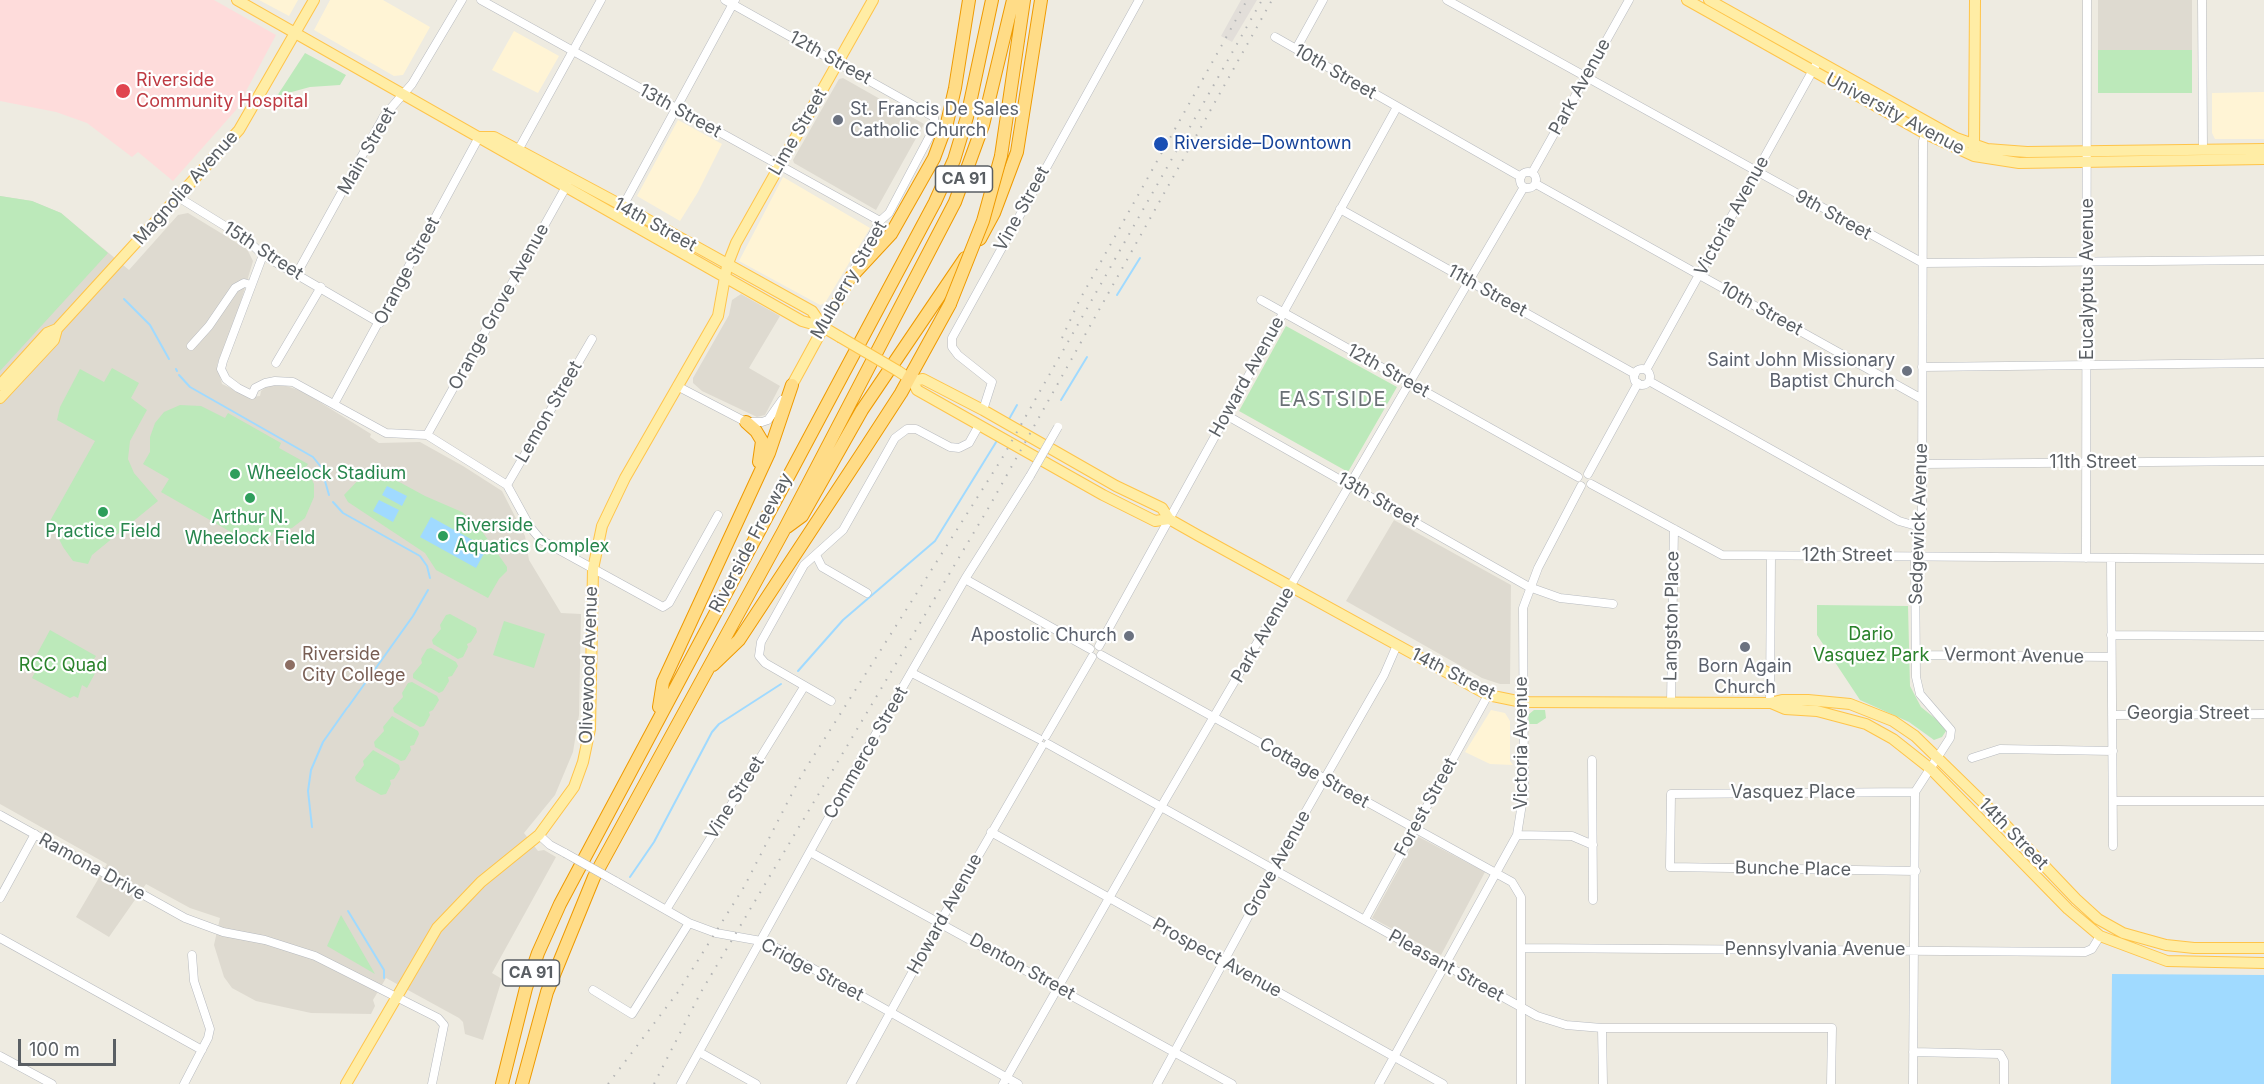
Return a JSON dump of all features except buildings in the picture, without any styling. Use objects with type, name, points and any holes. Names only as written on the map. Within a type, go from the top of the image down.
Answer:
[{"type":"highway","points":[[967,117],[963,81],[971,0]]},
{"type":"highway","points":[[851,277],[891,234],[934,158],[951,105],[971,0]]},
{"type":"highway","name":"Riverside Freeway","points":[[502,1084],[538,953],[584,855],[935,202],[954,160],[967,117],[992,0]]},
{"type":"highway","name":"Riverside Freeway","points":[[522,1084],[547,992],[601,863],[784,530],[955,202],[983,125],[1012,0]]},
{"type":"highway","points":[[704,675],[739,640],[911,380],[950,304],[983,220],[1001,156],[1024,0]]},
{"type":"highway","points":[[784,530],[802,516],[862,410],[982,236],[994,213],[1020,140],[1041,0]]},
{"type":"highway","points":[[656,719],[663,682],[752,492],[776,436],[792,385]]},
{"type":"highway","points":[[746,422],[759,435],[763,447],[751,482],[752,492]]},
{"type":"main road","name":"14th Street","points":[[237,0],[479,137],[494,137],[516,154],[568,183],[623,206],[802,321],[823,327],[898,371],[911,380],[917,390],[978,427],[1155,521],[1169,519]]},
{"type":"main road","name":"Magnolia Avenue","points":[[0,385],[47,333],[57,329],[246,120],[315,0]]},
{"type":"main road","name":"Lime Street","points":[[727,272],[736,243],[873,0]]},
{"type":"main road","name":"University Avenue","points":[[1688,0],[1816,66],[1927,128],[1974,150],[2019,163],[2264,159]]},
{"type":"main road","name":"University Avenue","points":[[1709,0],[1816,66]]},
{"type":"main road","points":[[1974,150],[1975,0]]},
{"type":"main road","name":"University Avenue","points":[[1974,150],[2005,152],[2264,148]]},
{"type":"main road","points":[[2178,161],[2178,156],[2183,154],[2213,154],[2223,149]]},
{"type":"main road","name":"14th Street","points":[[568,183],[583,197],[727,272]]},
{"type":"main road","points":[[583,197],[597,200],[619,211],[623,206]]},
{"type":"main road","name":"Olivewood Avenue","points":[[346,1084],[395,996],[437,928],[481,882],[539,835],[574,787],[587,747],[591,708],[593,569],[597,539],[608,511],[718,316],[727,272]]},
{"type":"main road","name":"Mulberry Street","points":[[792,385],[851,277]]},
{"type":"main road","name":"Magnolia Avenue","points":[[0,398],[54,340],[57,329]]},
{"type":"main road","name":"14th Street","points":[[911,380],[923,379],[983,410],[1116,486],[1162,508],[1169,519],[1488,695],[1522,702],[1770,703],[1782,700],[1808,700],[1850,704],[1894,721],[1938,756],[2098,919],[2123,933],[2166,945],[2194,948],[2264,948]]},
{"type":"main road","name":"14th Street","points":[[1770,703],[1785,709],[1817,711],[1866,724],[1897,741],[1930,769],[2068,909],[2100,936],[2167,961],[2264,963]]},
{"type":"street","name":"Main Street","points":[[297,275],[384,116],[403,95],[462,0]]},
{"type":"street","name":"13th Street","points":[[481,0],[880,222]]},
{"type":"street","points":[[516,154],[601,0]]},
{"type":"street","name":"12th Street","points":[[725,0],[734,2],[934,117]]},
{"type":"street","name":"Vine Street","points":[[983,410],[993,382],[958,355],[952,346],[952,338],[1139,0]]},
{"type":"street","points":[[1296,49],[1323,0]]},
{"type":"street","name":"9th Street","points":[[1447,0],[1756,173],[1923,263],[2264,260]]},
{"type":"street","name":"Park Avenue","points":[[1532,173],[1629,0]]},
{"type":"street","name":"Eucalyptus Avenue","points":[[2086,558],[2088,463],[2087,0]]},
{"type":"street","points":[[2202,0],[2203,149]]},
{"type":"street","points":[[623,206],[734,2]]},
{"type":"street","name":"10th Street","points":[[1275,37],[1396,108],[1521,177]]},
{"type":"street","name":"Victoria Avenue","points":[[1646,370],[1816,66]]},
{"type":"street","name":"Howard Avenue","points":[[851,1084],[940,922],[1099,646],[1396,108]]},
{"type":"street","name":"Mulberry Street","points":[[851,277],[855,264],[880,222],[889,213],[934,128],[934,117]]},
{"type":"street","name":"Sedgewick Avenue","points":[[1915,792],[1950,738],[1951,730],[1920,694],[1917,686],[1916,557],[1920,527],[1922,464],[1923,263],[1927,128]]},
{"type":"street","name":"Orange Street","points":[[334,404],[479,137]]},
{"type":"street","points":[[1526,173],[1532,173],[1536,184],[1531,188],[1524,187],[1521,177],[1526,173]]},
{"type":"street","name":"Orange Grove Avenue","points":[[427,435],[568,183]]},
{"type":"street","name":"10th Street","points":[[1536,184],[1922,399]]},
{"type":"street","name":"Park Avenue","points":[[1005,1081],[1161,807],[1524,187]]},
{"type":"street","name":"15th Street","points":[[178,197],[246,239],[263,255],[380,323]]},
{"type":"street","name":"11th Street","points":[[1340,209],[1635,374]]},
{"type":"street","points":[[263,255],[221,369],[230,382],[252,395],[255,388],[265,383],[284,380],[386,433],[427,435],[507,485],[535,534],[593,569],[665,607],[718,515]]},
{"type":"street","points":[[191,346],[209,326],[235,288],[244,283],[251,285]]},
{"type":"street","points":[[276,363],[321,287]]},
{"type":"street","name":"12th Street","points":[[1261,300],[1578,477]]},
{"type":"street","name":"Lemon Street","points":[[507,485],[592,339]]},
{"type":"street","points":[[1922,367],[2264,363]]},
{"type":"street","points":[[1588,474],[1583,473],[1578,477],[1581,486],[1587,487],[1591,484],[1588,474],[1638,383],[1635,374],[1640,370],[1646,370],[1649,381],[1899,520],[1920,527]]},
{"type":"street","points":[[1638,383],[1645,384],[1649,381]]},
{"type":"street","name":"Mulberry Street","points":[[746,422],[768,420],[792,385]]},
{"type":"street","points":[[677,386],[746,422]]},
{"type":"street","name":"13th Street","points":[[1226,415],[1529,587],[1560,598],[1613,604]]},
{"type":"street","points":[[831,701],[765,663],[759,656],[758,648],[804,565],[843,530],[895,438],[902,432],[920,430],[950,447],[959,448],[969,443],[978,427]]},
{"type":"street","name":"Commerce Street","points":[[681,1084],[965,579],[1058,427]]},
{"type":"street","name":"11th Street","points":[[1922,464],[2264,461]]},
{"type":"street","name":"12th Street","points":[[1591,484],[1722,555],[2264,558]]},
{"type":"street","name":"Victoria Avenue","points":[[1379,1084],[1517,835],[1524,791],[1522,616],[1529,587],[1581,486]]},
{"type":"street","name":"Langston Place","points":[[1671,702],[1674,529]]},
{"type":"street","points":[[816,555],[822,567],[867,593]]},
{"type":"street","points":[[1770,703],[1771,556]]},
{"type":"street","points":[[2111,558],[2113,846]]},
{"type":"street","name":"Cottage Street","points":[[965,579],[1094,654],[1215,717],[1324,780],[1512,882],[1521,897],[1522,948]]},
{"type":"street","points":[[2111,635],[2264,636]]},
{"type":"street","name":"Grove Avenue","points":[[1157,1084],[1223,961],[1384,675],[1397,645]]},
{"type":"street","name":"Vermont Avenue","points":[[1916,655],[2111,657]]},
{"type":"street","name":"Pleasant Street","points":[[912,673],[1044,741],[1521,1008],[1566,1024],[1602,1028],[1832,1028],[1831,1084]]},
{"type":"street","name":"Vine Street","points":[[666,910],[804,687]]},
{"type":"street","name":"Forest Street","points":[[1365,920],[1488,695]]},
{"type":"street","name":"Georgia Street","points":[[2112,715],[2264,714]]},
{"type":"street","points":[[1972,758],[2000,749],[2113,751]]},
{"type":"street","points":[[1592,760],[1593,900]]},
{"type":"street","points":[[1913,1084],[1915,792]]},
{"type":"street","name":"Vasquez Place","points":[[1670,867],[1671,794],[1915,792]]},
{"type":"street","points":[[2113,801],[2264,801]]},
{"type":"street","name":"Ramona Drive","points":[[0,815],[185,918],[223,932],[265,940],[315,956],[430,1013],[444,1025],[432,1084]]},
{"type":"street","name":"Prospect Avenue","points":[[991,832],[1443,1084]]},
{"type":"street","points":[[0,898],[35,834]]},
{"type":"street","name":"Cridge Street","points":[[539,835],[550,845],[689,923],[716,933],[760,941],[890,1012],[1005,1081],[1018,1084]]},
{"type":"street","points":[[1517,835],[1572,836],[1593,845]]},
{"type":"street","name":"Denton Street","points":[[810,852],[1232,1084]]},
{"type":"street","name":"Bunche Place","points":[[1670,867],[1916,871]]},
{"type":"street","points":[[593,990],[632,1014],[689,923]]},
{"type":"street","name":"Pennsylvania Avenue","points":[[1522,948],[2085,952],[2092,949],[2100,936]]},
{"type":"street","points":[[0,938],[202,1050]]},
{"type":"street","points":[[1521,1084],[1522,948]]},
{"type":"street","points":[[184,1084],[210,1029],[194,981],[192,955]]},
{"type":"street","points":[[1602,1028],[1603,1084]]},
{"type":"street","points":[[699,1052],[756,1084]]},
{"type":"street","points":[[1913,1052],[2000,1054],[2004,1061],[2004,1084]]},
{"type":"street","points":[[0,1056],[52,1084]]},
{"type":"shaded area","name":"Riverside Community Hospital","points":[[0,0],[214,0],[276,35],[236,110],[173,181],[138,152],[132,157],[87,123],[56,112],[0,101]]},
{"type":"shaded area","points":[[259,0],[298,0],[289,16]]},
{"type":"shaded area","points":[[330,0],[383,0],[430,27],[403,75],[394,76],[314,30]]},
{"type":"shaded area","points":[[1241,0],[1257,0],[1232,42],[1221,36]]},
{"type":"shaded area","points":[[2098,0],[2192,0],[2192,93],[2098,93]]},
{"type":"shaded area","points":[[514,31],[559,56],[538,93],[492,70]]},
{"type":"shaded area","points":[[843,78],[924,124],[876,210],[794,163],[793,160],[839,79]]},
{"type":"shaded area","points":[[2264,92],[2264,139],[2215,139],[2212,133],[2212,93]]},
{"type":"shaded area","points":[[678,120],[722,144],[698,192],[680,221],[637,196]]},
{"type":"shaded area","points":[[783,177],[870,228],[825,303],[820,305],[739,261]]},
{"type":"shaded area","name":"Riverside City College","points":[[0,196],[32,201],[61,213],[129,270],[178,215],[188,213],[247,249],[253,261],[239,308],[217,365],[222,384],[250,397],[260,396],[261,391],[269,385],[286,386],[302,391],[371,434],[370,437],[379,443],[420,442],[463,466],[502,491],[525,536],[529,560],[561,613],[581,614],[579,715],[573,752],[555,795],[524,833],[538,851],[544,850],[556,857],[492,973],[502,979],[483,1040],[465,1034],[463,1022],[459,1018],[386,978],[373,1000],[375,1006],[371,1014],[311,1013],[256,1001],[232,988],[224,977],[214,945],[220,918],[190,908],[146,884],[109,937],[76,917],[107,864],[0,804]]},
{"type":"shaded area","points":[[741,294],[780,316],[749,368],[780,386],[765,415],[757,417],[702,391],[693,383],[693,378],[729,315],[732,300]]},
{"type":"shaded area","points":[[1394,520],[1511,585],[1510,684],[1500,684],[1482,678],[1346,601]]},
{"type":"shaded area","points":[[1491,710],[1505,713],[1510,721],[1510,761],[1513,765],[1490,764],[1465,752]]},
{"type":"shaded area","points":[[1417,836],[1485,872],[1441,955],[1372,918]]},
{"type":"green space","points":[[2098,50],[2192,50],[2192,93],[2098,93]]},
{"type":"green space","points":[[305,53],[346,75],[340,85],[310,87],[277,96]]},
{"type":"green space","points":[[0,196],[32,201],[61,213],[108,253],[0,371]]},
{"type":"green space","points":[[1286,326],[1397,387],[1348,472],[1239,411]]},
{"type":"green space","points":[[112,368],[139,383],[131,398],[147,410],[130,441],[128,459],[134,473],[158,501],[92,555],[88,564],[73,561],[50,521],[95,441],[57,420],[60,407],[80,369],[104,382]]},
{"type":"green space","name":"Arthur N. Wheelock Field","points":[[180,405],[201,406],[225,418],[228,413],[281,443],[279,448],[308,464],[306,467],[314,484],[314,497],[305,518],[292,528],[273,532],[272,536],[256,535],[248,531],[243,539],[161,492],[169,479],[143,464],[150,452],[150,437],[155,423],[164,412]]},
{"type":"green space","name":"Riverside Aquatics Complex","points":[[365,473],[375,473],[392,478],[462,512],[479,527],[507,567],[507,571],[499,579],[488,598],[436,570],[425,553],[348,502],[344,495]]},
{"type":"green space","name":"Dario Vasquez Park","points":[[1817,605],[1908,606],[1910,686],[1921,707],[1942,724],[1946,731],[1942,737],[1934,740],[1909,722],[1860,700],[1817,635]]},
{"type":"green space","points":[[450,614],[476,628],[477,632],[467,644],[468,647],[463,657],[458,659],[433,644],[432,640],[441,629],[440,625],[446,615]]},
{"type":"green space","points":[[504,621],[545,634],[534,668],[493,655]]},
{"type":"green space","name":"RCC Quad","points":[[50,630],[96,656],[92,662],[99,666],[87,688],[82,685],[78,698],[74,696],[70,698],[32,678],[37,668],[31,665]]},
{"type":"green space","points":[[431,648],[456,662],[458,666],[452,676],[448,677],[449,681],[443,691],[439,693],[413,678],[427,649]]},
{"type":"green space","points":[[412,682],[437,696],[439,700],[429,712],[430,715],[424,726],[420,727],[394,712],[393,708],[403,697],[402,693],[408,683]]},
{"type":"green space","points":[[1534,710],[1545,710],[1546,718],[1537,724],[1529,724],[1528,715]]},
{"type":"green space","points":[[392,716],[418,731],[419,734],[414,745],[410,746],[411,750],[405,760],[401,761],[375,747],[374,742],[384,731],[383,727]]},
{"type":"green space","points":[[373,750],[399,765],[400,769],[394,779],[390,780],[391,784],[386,794],[381,795],[356,781],[355,777],[364,765],[363,761]]},
{"type":"green space","points":[[341,915],[375,974],[327,946]]},
{"type":"water","points":[[387,486],[407,496],[402,506],[382,495]]},
{"type":"water","points":[[379,500],[399,510],[393,522],[373,511]]},
{"type":"water","points":[[431,517],[487,548],[476,568],[420,537]]},
{"type":"water","points":[[2112,974],[2264,975],[2264,1084],[2111,1084]]},
{"type":"waterway","points":[[1117,295],[1140,258]]},
{"type":"waterway","points":[[124,299],[150,325],[169,359]]},
{"type":"waterway","points":[[1061,400],[1087,357]]},
{"type":"waterway","points":[[179,375],[190,387],[313,457],[321,467],[329,495]]},
{"type":"waterway","points":[[1008,421],[1017,405]]},
{"type":"waterway","points":[[798,671],[843,620],[935,541],[998,439]]},
{"type":"waterway","points":[[333,502],[343,513],[420,556],[427,566],[430,578]]},
{"type":"waterway","points":[[348,707],[413,616],[428,590]]},
{"type":"waterway","points":[[630,877],[654,842],[712,732],[719,724],[781,684]]},
{"type":"waterway","points":[[312,827],[308,791],[311,770],[323,742],[347,708]]},
{"type":"waterway","points":[[348,911],[384,970],[384,978]]},
{"type":"railway","points":[[1062,338],[1079,301],[1247,0]]},
{"type":"railway","points":[[608,1084],[678,992],[744,887],[801,776],[1001,460],[1262,0]]},
{"type":"railway","points":[[654,1084],[701,992],[989,507],[1272,0]]},
{"type":"place","name":"Riverside Community Hospital","points":[[123,91]]},
{"type":"place","name":"St. Francis De Sales Catholic Church","points":[[838,120]]},
{"type":"place","name":"Riverside–Downtown","points":[[1161,144]]},
{"type":"place","name":"Saint John Missionary Baptist Church","points":[[1907,371]]},
{"type":"place","name":"Wheelock Stadium","points":[[235,474]]},
{"type":"place","name":"Arthur N. Wheelock Field","points":[[250,498]]},
{"type":"place","name":"Practice Field","points":[[103,512]]},
{"type":"place","name":"Riverside Aquatics Complex","points":[[443,536]]},
{"type":"place","name":"Apostolic Church","points":[[1129,636]]},
{"type":"place","name":"Born Again Church","points":[[1745,647]]},
{"type":"place","name":"Riverside City College","points":[[290,665]]},
{"type":"district","name":"EASTSIDE","points":[[1333,400]]}]
